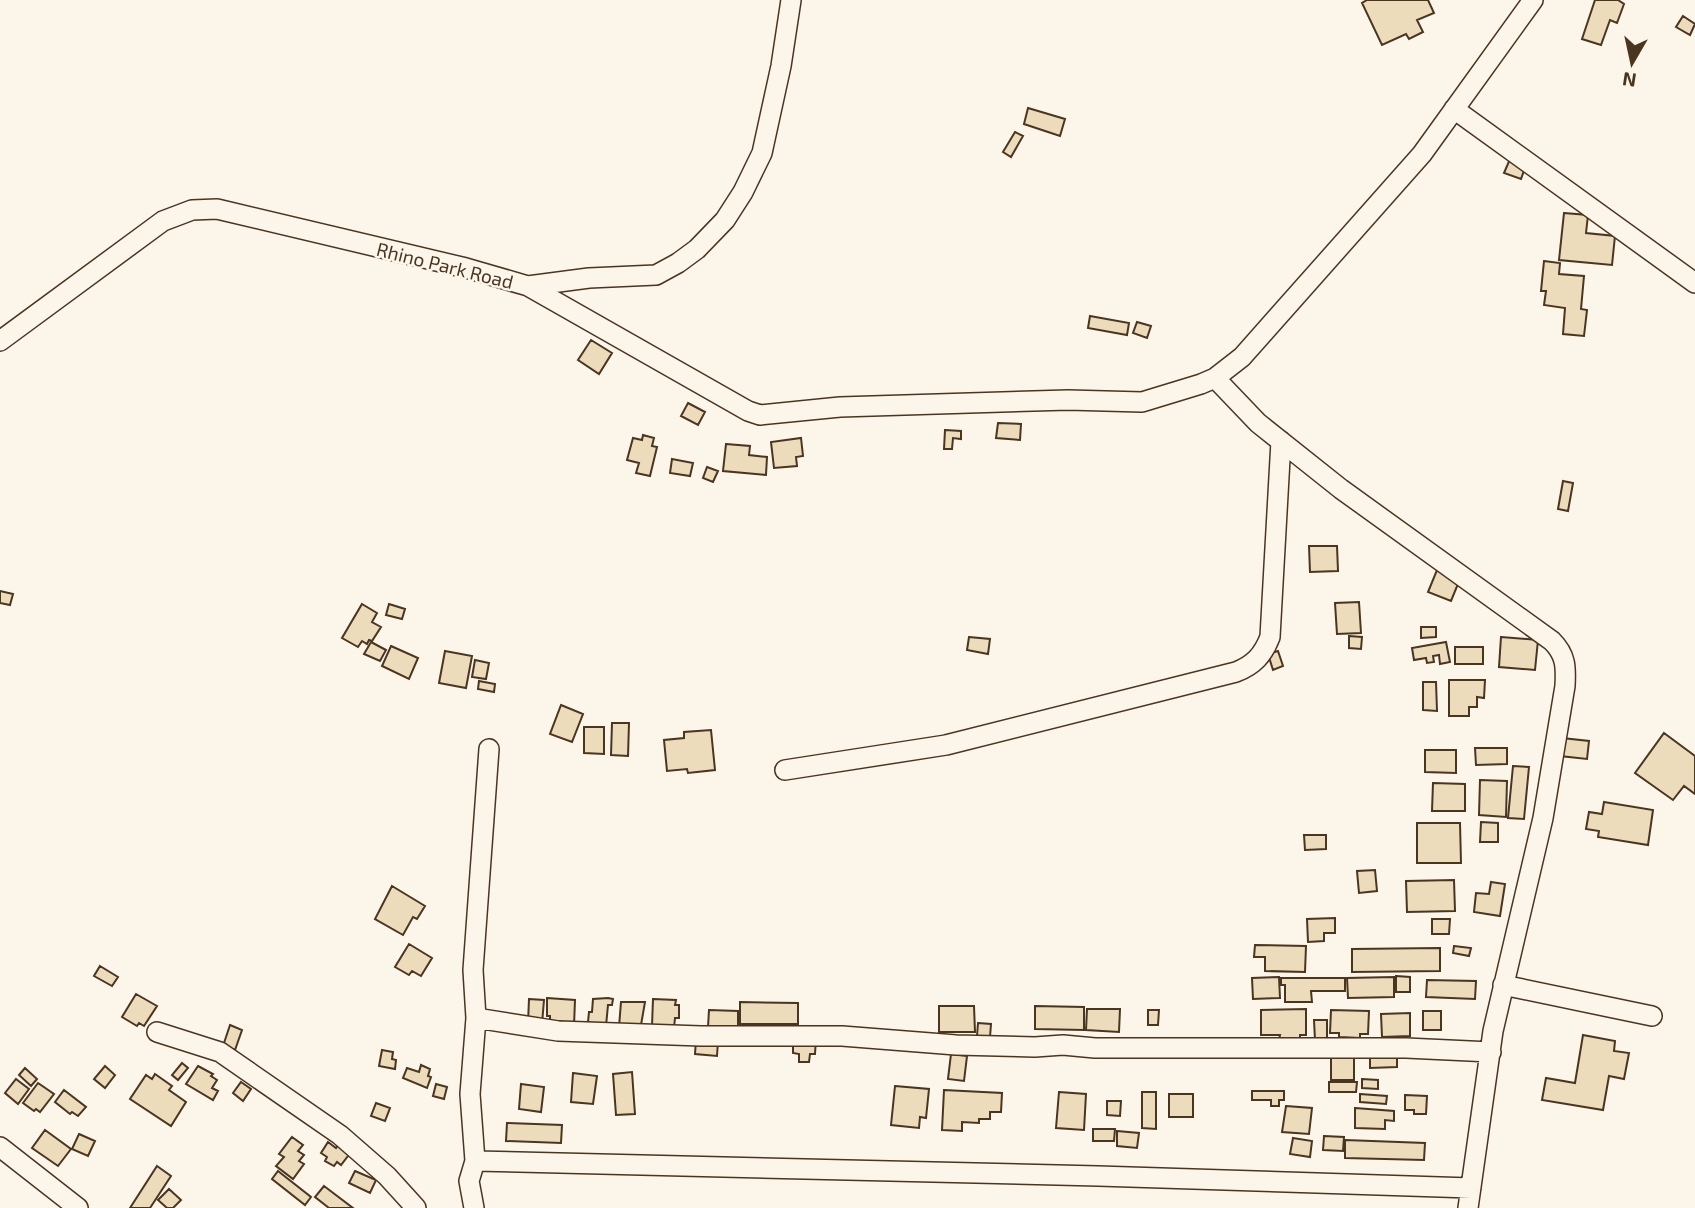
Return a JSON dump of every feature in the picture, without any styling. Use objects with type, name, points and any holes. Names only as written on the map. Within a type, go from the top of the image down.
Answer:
[{"type":"street","name":"Rhino Park Road","points":[[0,341],[108,263],[151,228],[176,214],[192,210],[217,209],[466,268],[528,286],[589,278],[656,275],[697,249],[725,220],[743,192],[762,153],[792,0]]},
{"type":"street","points":[[528,286],[748,411],[760,415],[840,407],[1068,400],[1142,402],[1215,378],[1242,357],[1422,154],[1533,0]]},
{"type":"street","points":[[1454,109],[1695,283]]},
{"type":"street","points":[[1215,378],[1258,423],[1341,489],[1563,651],[1566,665],[1565,686],[1544,818],[1493,1031],[1468,1208]]},
{"type":"street","points":[[785,770],[946,745],[1236,673],[1248,667],[1262,654],[1270,637],[1281,441]]},
{"type":"street","points":[[474,1208],[469,1181],[475,1161],[470,1094],[476,1018],[473,970],[489,750]]},
{"type":"street","points":[[1503,985],[1652,1016]]},
{"type":"street","points":[[476,1018],[558,1031],[701,1036],[842,1036],[956,1045],[1406,1048],[1491,1052]]},
{"type":"street","points":[[157,1032],[220,1052],[340,1135],[387,1176],[416,1208]]},
{"type":"street","points":[[0,1147],[78,1208]]},
{"type":"street","points":[[475,1161],[1098,1175],[1471,1188]]},
{"type":"building","points":[[1367,0],[1428,0],[1434,13],[1417,20],[1423,32],[1409,39],[1406,34],[1382,45],[1362,3]]},
{"type":"building","points":[[1595,0],[1618,0],[1624,4],[1617,23],[1610,20],[1601,45],[1582,39]]},
{"type":"building","points":[[1683,16],[1695,24],[1690,35],[1676,27]]},
{"type":"building","points":[[1028,108],[1065,119],[1060,136],[1024,124]]},
{"type":"building","points":[[1015,132],[1023,136],[1011,157],[1003,152]]},
{"type":"building","points":[[1510,159],[1526,165],[1521,179],[1504,173]]},
{"type":"building","points":[[1564,213],[1588,215],[1586,233],[1615,236],[1612,265],[1559,260]]},
{"type":"building","points":[[1544,261],[1560,263],[1559,274],[1584,276],[1581,309],[1587,310],[1584,336],[1563,334],[1565,308],[1544,305],[1546,291],[1541,291]]},
{"type":"building","points":[[1090,316],[1129,323],[1127,335],[1088,328]]},
{"type":"building","points":[[1137,322],[1151,326],[1147,338],[1133,333]]},
{"type":"building","points":[[591,340],[612,353],[599,374],[578,360]]},
{"type":"building","points":[[688,403],[705,412],[698,425],[681,416]]},
{"type":"building","points":[[998,423],[1021,424],[1020,440],[996,438]]},
{"type":"building","points":[[945,430],[961,431],[961,439],[953,438],[952,449],[944,449]]},
{"type":"building","points":[[643,435],[654,438],[652,446],[657,447],[650,476],[636,473],[639,463],[627,460],[633,438],[642,440]]},
{"type":"building","points":[[801,438],[803,456],[796,457],[797,466],[774,468],[771,442]]},
{"type":"building","points":[[726,444],[750,446],[749,455],[767,457],[766,475],[723,471]]},
{"type":"building","points":[[672,459],[693,463],[690,476],[670,473]]},
{"type":"building","points":[[707,467],[718,471],[713,482],[703,478]]},
{"type":"building","points":[[1563,481],[1573,483],[1568,511],[1558,509]]},
{"type":"building","points":[[1309,546],[1337,546],[1338,571],[1310,572]]},
{"type":"building","points":[[1437,570],[1460,579],[1451,601],[1428,592]]},
{"type":"building","points":[[0,591],[13,594],[10,605],[0,603]]},
{"type":"building","points":[[1359,602],[1361,633],[1337,634],[1335,603]]},
{"type":"building","points":[[362,604],[377,613],[372,622],[381,627],[372,641],[369,640],[367,644],[362,641],[358,647],[342,638]]},
{"type":"building","points":[[389,604],[405,609],[402,619],[386,615]]},
{"type":"building","points":[[1421,627],[1436,627],[1436,637],[1421,638]]},
{"type":"building","points":[[1349,636],[1362,637],[1361,649],[1349,648]]},
{"type":"building","points":[[969,637],[990,639],[988,654],[967,650]]},
{"type":"building","points":[[1501,637],[1538,640],[1535,670],[1499,667]]},
{"type":"building","points":[[371,642],[386,650],[380,661],[364,654]]},
{"type":"building","points":[[1446,642],[1450,662],[1440,664],[1439,655],[1433,656],[1434,662],[1427,663],[1426,658],[1414,660],[1412,648]]},
{"type":"building","points":[[391,646],[418,658],[409,679],[382,666]]},
{"type":"building","points":[[1455,647],[1483,647],[1483,664],[1455,664]]},
{"type":"building","points":[[445,651],[472,656],[466,688],[439,683]]},
{"type":"building","points":[[1278,651],[1283,666],[1273,670],[1268,654]]},
{"type":"building","points":[[475,660],[489,663],[486,679],[472,677]]},
{"type":"building","points":[[1449,680],[1485,680],[1484,698],[1477,697],[1477,707],[1469,707],[1469,716],[1449,716]]},
{"type":"building","points":[[479,681],[495,684],[494,692],[478,689]]},
{"type":"building","points":[[1423,682],[1436,682],[1437,711],[1423,710]]},
{"type":"building","points":[[561,705],[583,714],[572,742],[550,734]]},
{"type":"building","points":[[612,723],[629,723],[628,756],[611,755]]},
{"type":"building","points":[[584,727],[604,727],[604,754],[584,753]]},
{"type":"building","points":[[711,730],[715,770],[688,773],[687,769],[667,771],[664,740],[684,738],[684,732]]},
{"type":"building","points":[[1664,733],[1695,756],[1695,794],[1684,786],[1673,800],[1635,773]]},
{"type":"building","points":[[1562,738],[1589,741],[1587,759],[1560,756]]},
{"type":"building","points":[[1475,748],[1507,748],[1507,764],[1476,765]]},
{"type":"building","points":[[1425,750],[1456,750],[1456,773],[1425,772]]},
{"type":"building","points":[[1513,766],[1529,767],[1524,819],[1508,818]]},
{"type":"building","points":[[1480,780],[1507,781],[1506,817],[1479,815]]},
{"type":"building","points":[[1433,783],[1465,784],[1465,811],[1432,811]]},
{"type":"building","points":[[1604,802],[1653,810],[1648,845],[1598,837],[1599,831],[1586,829],[1589,812],[1602,814]]},
{"type":"building","points":[[1481,822],[1498,823],[1498,842],[1480,842]]},
{"type":"building","points":[[1417,823],[1460,823],[1461,863],[1417,863]]},
{"type":"building","points":[[1304,835],[1326,835],[1326,849],[1305,850]]},
{"type":"building","points":[[1375,870],[1377,891],[1359,893],[1357,871]]},
{"type":"building","points":[[1454,880],[1455,911],[1407,912],[1406,881]]},
{"type":"building","points":[[1491,882],[1505,884],[1500,916],[1474,912],[1476,893],[1489,894]]},
{"type":"building","points":[[392,886],[425,906],[417,919],[413,917],[403,935],[375,919]]},
{"type":"building","points":[[1335,918],[1335,933],[1324,933],[1324,941],[1308,942],[1307,919]]},
{"type":"building","points":[[1432,919],[1450,919],[1449,934],[1432,934]]},
{"type":"building","points":[[409,944],[432,958],[421,976],[412,971],[409,975],[395,967]]},
{"type":"building","points":[[1255,945],[1306,946],[1305,972],[1265,971],[1265,957],[1254,957]]},
{"type":"building","points":[[1454,946],[1471,948],[1469,956],[1453,953]]},
{"type":"building","points":[[1440,948],[1440,971],[1352,972],[1352,949]]},
{"type":"building","points":[[100,966],[118,977],[112,986],[94,976]]},
{"type":"building","points":[[1396,976],[1410,977],[1410,992],[1396,992]]},
{"type":"building","points":[[1279,977],[1280,998],[1253,999],[1252,978]]},
{"type":"building","points":[[1394,977],[1394,997],[1348,998],[1347,978]]},
{"type":"building","points":[[1281,978],[1345,978],[1345,991],[1311,991],[1312,1002],[1285,1002],[1285,985],[1281,985]]},
{"type":"building","points":[[1427,980],[1476,981],[1475,999],[1426,997]]},
{"type":"building","points":[[136,994],[157,1006],[144,1026],[139,1023],[137,1026],[122,1017]]},
{"type":"building","points":[[547,998],[575,1000],[574,1026],[550,1021],[550,1016],[547,1016]]},
{"type":"building","points":[[529,999],[544,1000],[542,1024],[528,1023]]},
{"type":"building","points":[[593,999],[613,999],[612,1005],[608,1005],[606,1026],[588,1022]]},
{"type":"building","points":[[653,999],[676,1000],[675,1005],[679,1005],[679,1018],[675,1018],[674,1028],[652,1026]]},
{"type":"building","points":[[621,1002],[645,1002],[641,1025],[619,1027]]},
{"type":"building","points":[[740,1002],[798,1003],[798,1024],[740,1024]]},
{"type":"building","points":[[939,1006],[974,1006],[975,1032],[939,1032]]},
{"type":"building","points":[[1035,1006],[1084,1007],[1084,1030],[1035,1029]]},
{"type":"building","points":[[1087,1009],[1120,1009],[1119,1032],[1086,1030]]},
{"type":"building","points":[[1306,1009],[1306,1035],[1300,1035],[1300,1040],[1279,1040],[1280,1035],[1261,1035],[1261,1010]]},
{"type":"building","points":[[709,1010],[738,1011],[738,1028],[708,1027]]},
{"type":"building","points":[[1148,1010],[1159,1010],[1158,1025],[1148,1025]]},
{"type":"building","points":[[1331,1010],[1369,1011],[1368,1034],[1360,1034],[1360,1038],[1339,1037],[1339,1033],[1330,1033]]},
{"type":"building","points":[[1423,1011],[1441,1011],[1441,1030],[1423,1030]]},
{"type":"building","points":[[1410,1013],[1410,1036],[1382,1037],[1381,1014]]},
{"type":"building","points":[[1314,1020],[1327,1020],[1327,1040],[1315,1040]]},
{"type":"building","points":[[978,1023],[991,1024],[990,1037],[977,1036]]},
{"type":"building","points":[[230,1025],[242,1030],[235,1050],[223,1046]]},
{"type":"building","points":[[1583,1035],[1615,1041],[1614,1051],[1629,1053],[1624,1079],[1609,1076],[1603,1110],[1542,1100],[1546,1078],[1575,1083]]},
{"type":"building","points":[[793,1038],[816,1038],[815,1054],[810,1054],[809,1062],[799,1062],[799,1054],[793,1053]]},
{"type":"building","points":[[696,1040],[718,1041],[717,1056],[695,1054]]},
{"type":"building","points":[[382,1050],[393,1052],[395,1069],[379,1066]]},
{"type":"building","points":[[1397,1053],[1397,1067],[1370,1068],[1370,1054]]},
{"type":"building","points":[[951,1054],[967,1056],[964,1081],[948,1079]]},
{"type":"building","points":[[1331,1057],[1354,1057],[1354,1080],[1331,1080]]},
{"type":"building","points":[[182,1063],[188,1068],[178,1080],[172,1075]]},
{"type":"building","points":[[421,1065],[430,1069],[428,1076],[431,1077],[427,1088],[403,1078],[407,1068],[419,1072]]},
{"type":"building","points":[[105,1066],[115,1075],[105,1088],[94,1079]]},
{"type":"building","points":[[198,1066],[213,1074],[211,1076],[217,1080],[212,1088],[218,1091],[213,1100],[186,1084]]},
{"type":"building","points":[[25,1068],[37,1079],[31,1086],[19,1075]]},
{"type":"building","points":[[632,1072],[635,1114],[616,1115],[613,1074]]},
{"type":"building","points":[[573,1073],[597,1076],[593,1104],[571,1102]]},
{"type":"building","points":[[155,1074],[172,1086],[169,1090],[186,1102],[171,1126],[130,1099],[146,1075],[152,1079]]},
{"type":"building","points":[[16,1079],[29,1089],[18,1104],[5,1093]]},
{"type":"building","points":[[1362,1079],[1378,1080],[1378,1089],[1362,1088]]},
{"type":"building","points":[[241,1082],[251,1089],[243,1101],[233,1093]]},
{"type":"building","points":[[1329,1082],[1357,1082],[1356,1092],[1329,1092]]},
{"type":"building","points":[[38,1083],[54,1094],[40,1112],[23,1103]]},
{"type":"building","points":[[436,1084],[447,1087],[444,1099],[433,1096]]},
{"type":"building","points":[[521,1084],[544,1087],[541,1112],[519,1109]]},
{"type":"building","points":[[895,1086],[929,1089],[926,1118],[920,1117],[919,1128],[891,1125]]},
{"type":"building","points":[[64,1090],[86,1107],[78,1116],[72,1112],[70,1114],[55,1102]]},
{"type":"building","points":[[944,1090],[1002,1093],[1001,1112],[990,1112],[990,1119],[979,1119],[979,1123],[962,1122],[962,1131],[942,1130]]},
{"type":"building","points":[[1252,1091],[1284,1091],[1284,1100],[1279,1100],[1279,1106],[1271,1106],[1271,1100],[1252,1100]]},
{"type":"building","points":[[1059,1092],[1086,1094],[1084,1130],[1056,1128]]},
{"type":"building","points":[[1142,1092],[1156,1092],[1156,1129],[1142,1128]]},
{"type":"building","points":[[1169,1094],[1193,1094],[1193,1117],[1169,1117]]},
{"type":"building","points":[[1360,1094],[1387,1096],[1386,1104],[1360,1102]]},
{"type":"building","points":[[1405,1095],[1427,1096],[1426,1114],[1414,1114],[1414,1110],[1405,1110]]},
{"type":"building","points":[[1107,1101],[1121,1101],[1120,1116],[1107,1115]]},
{"type":"building","points":[[376,1103],[390,1108],[385,1121],[371,1116]]},
{"type":"building","points":[[1286,1106],[1312,1108],[1309,1134],[1282,1132]]},
{"type":"building","points":[[1355,1108],[1394,1111],[1394,1121],[1385,1120],[1385,1129],[1355,1128]]},
{"type":"building","points":[[507,1123],[562,1125],[561,1143],[506,1141]]},
{"type":"building","points":[[1093,1129],[1115,1129],[1114,1141],[1093,1141]]},
{"type":"building","points":[[45,1130],[71,1149],[58,1166],[32,1148]]},
{"type":"building","points":[[1117,1131],[1139,1133],[1137,1148],[1117,1146]]},
{"type":"building","points":[[79,1134],[95,1141],[88,1156],[72,1149]]},
{"type":"building","points":[[1324,1136],[1344,1137],[1343,1151],[1323,1150]]},
{"type":"building","points":[[292,1137],[303,1145],[298,1151],[304,1155],[299,1161],[304,1164],[293,1179],[276,1166],[284,1157],[279,1154]]},
{"type":"building","points":[[1293,1138],[1312,1141],[1310,1157],[1290,1154]]},
{"type":"building","points":[[1345,1140],[1425,1143],[1424,1160],[1345,1158]]},
{"type":"building","points":[[328,1142],[336,1148],[339,1144],[351,1152],[341,1165],[337,1162],[334,1166],[325,1161],[327,1157],[321,1153]]},
{"type":"building","points":[[157,1166],[171,1176],[150,1208],[130,1208]]},
{"type":"building","points":[[278,1171],[311,1197],[305,1205],[272,1179]]},
{"type":"building","points":[[355,1171],[376,1180],[370,1193],[349,1183]]},
{"type":"building","points":[[324,1186],[353,1208],[329,1208],[315,1197]]},
{"type":"building","points":[[169,1189],[181,1200],[173,1208],[167,1208],[158,1200]]}]
